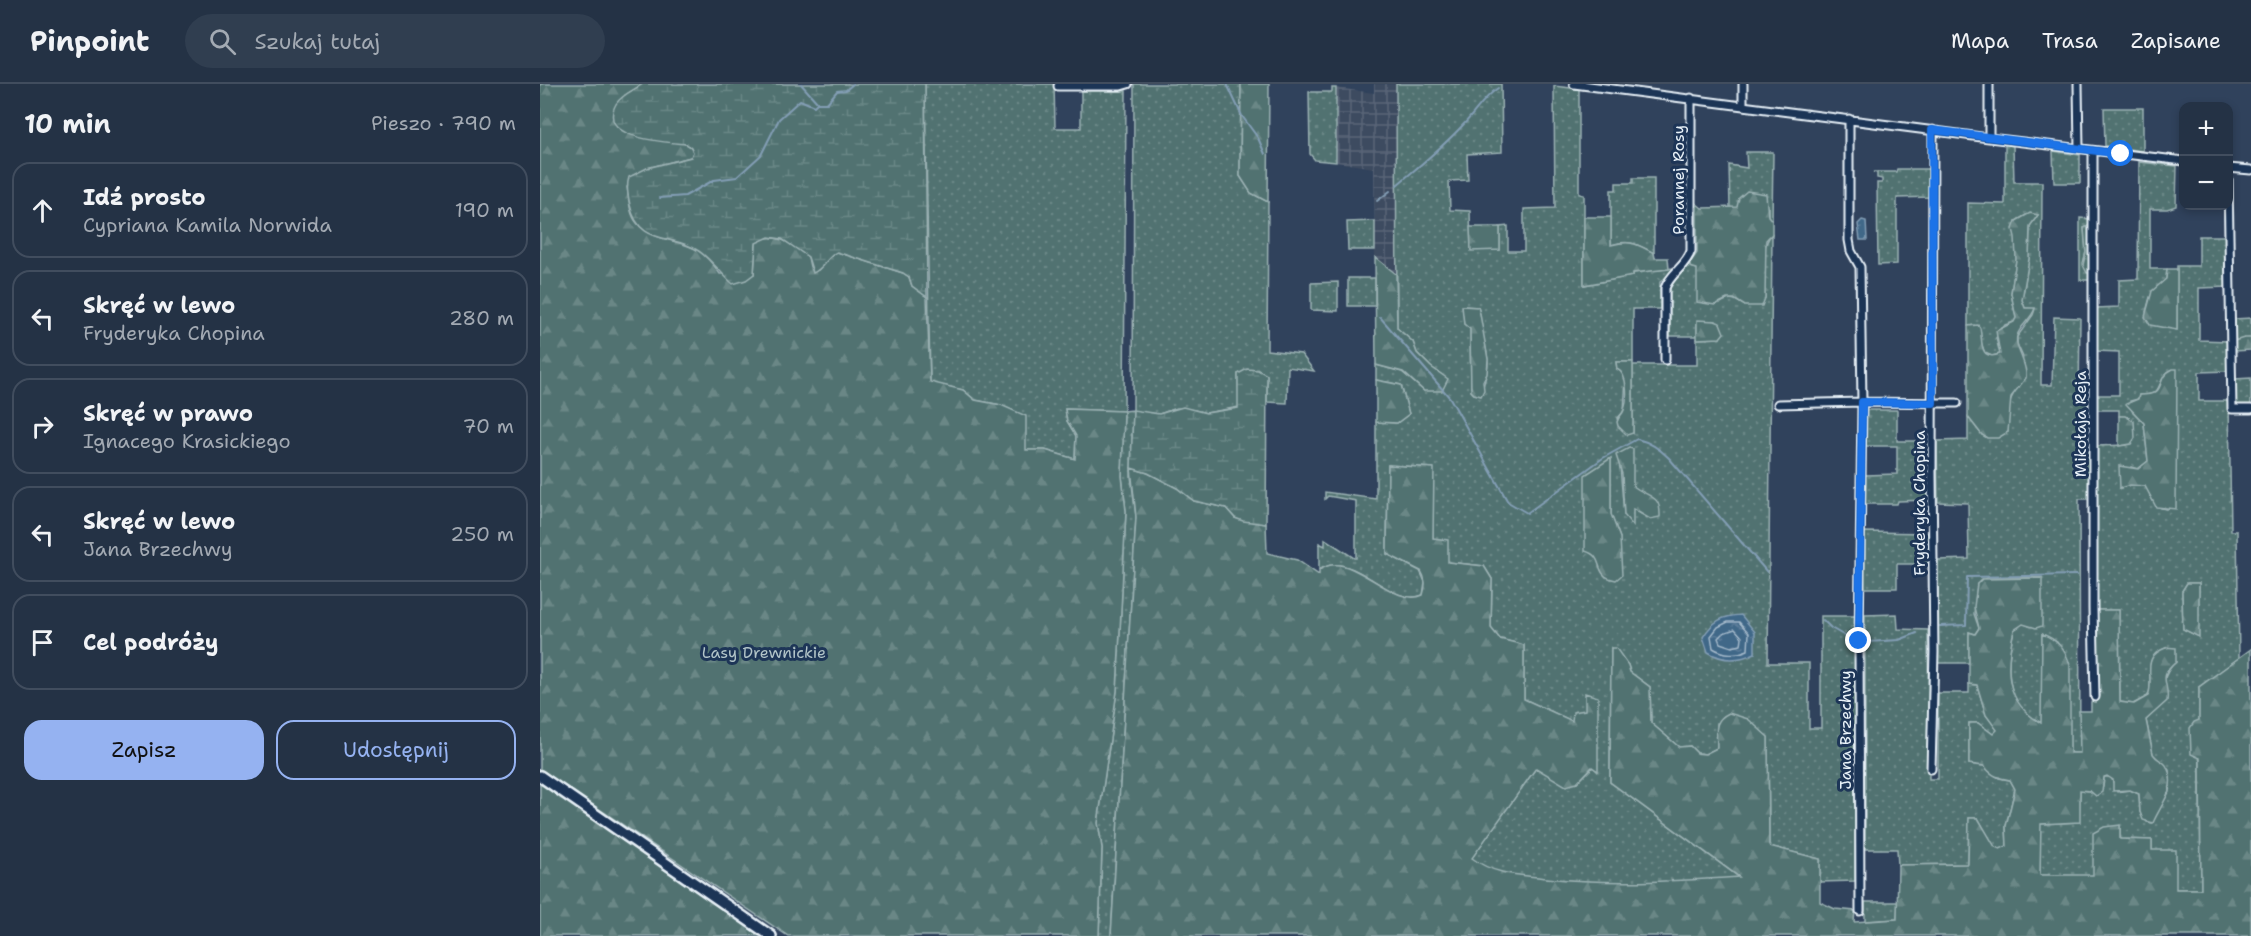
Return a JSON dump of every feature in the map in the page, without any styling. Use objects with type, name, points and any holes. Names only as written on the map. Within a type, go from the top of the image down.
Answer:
[{"type":"main road","points":[[540,776],[771,936]]},
{"type":"street","points":[[1058,86],[1128,84]]},
{"type":"street","points":[[1574,84],[2179,160]]},
{"type":"street","points":[[1743,84],[1743,106]]},
{"type":"street","points":[[1989,84],[1989,138]]},
{"type":"street","points":[[2078,84],[2079,149]]},
{"type":"street","name":"Porannej Rosy","points":[[1665,360],[1665,288],[1668,280],[1688,258],[1691,251],[1691,98]]},
{"type":"street","name":"Jana Brzechwy","points":[[1850,120],[1849,240],[1851,251],[1860,267],[1862,402],[1859,641],[1860,911]]},
{"type":"street","name":"Fryderyka Chopina","points":[[1931,769],[1934,652],[1932,130]]},
{"type":"street","name":"Mikołaja Reja","points":[[2093,151],[2095,697]]},
{"type":"street","points":[[2233,168],[2251,170]]},
{"type":"street","points":[[2229,210],[2232,409],[2251,409]]},
{"type":"street","points":[[1778,404],[1862,402],[1957,404]]},
{"type":"shaded area","points":[[1374,84],[1396,84],[1396,274],[1375,257],[1374,168],[1336,162],[1336,88],[1374,93]]},
{"type":"green space","name":"Lasy Drewnickie","points":[[540,84],[643,84],[625,95],[691,147],[693,152],[691,157],[647,168],[627,187],[632,215],[643,229],[650,233],[701,252],[720,274],[754,274],[756,242],[777,238],[784,240],[808,257],[810,267],[818,270],[837,252],[903,273],[909,277],[912,286],[927,297],[930,382],[963,390],[975,400],[1001,405],[1026,416],[1026,450],[1045,450],[1075,459],[1076,436],[1067,421],[1065,409],[1124,411],[1122,476],[1126,511],[1117,691],[1098,823],[1102,848],[1099,936],[788,936],[540,769]]},
{"type":"green space","points":[[643,84],[925,84],[927,297],[912,286],[909,277],[903,273],[837,252],[813,273],[808,257],[782,239],[769,237],[756,243],[754,274],[746,280],[733,284],[699,251],[679,242],[658,237],[641,227],[634,218],[630,205],[627,188],[629,177],[647,168],[691,157],[693,152],[686,144],[636,137],[624,132],[616,125],[612,116],[616,104],[624,95]]},
{"type":"green space","points":[[925,84],[1054,84],[1055,128],[1081,128],[1081,91],[1126,91],[1124,411],[1065,409],[1067,421],[1076,435],[1075,459],[1045,450],[1026,450],[1001,405],[975,400],[963,390],[930,383]]},
{"type":"green space","points":[[1134,84],[1241,84],[1240,176],[1251,193],[1268,202],[1267,350],[1301,354],[1314,371],[1288,367],[1287,403],[1267,402],[1267,375],[1238,374],[1239,407],[1206,413],[1177,408],[1159,414],[1133,411],[1131,476],[1136,517],[1111,936],[1099,936],[1102,848],[1098,823],[1117,691],[1126,511],[1122,476],[1124,411],[1133,410]]},
{"type":"green space","points":[[1241,84],[1269,84],[1268,202],[1251,193],[1240,176]]},
{"type":"green space","points":[[1396,84],[1501,84],[1502,152],[1467,154],[1468,180],[1449,181],[1450,210],[1470,211],[1471,250],[1500,250],[1500,227],[1508,226],[1508,251],[1524,251],[1524,209],[1555,208],[1554,86],[1579,89],[1579,194],[1584,195],[1584,285],[1633,276],[1633,273],[1674,268],[1672,273],[1660,282],[1660,309],[1633,309],[1633,362],[1616,362],[1617,369],[1623,372],[1626,378],[1624,411],[1617,419],[1633,433],[1633,365],[1697,365],[1697,339],[1720,338],[1716,321],[1697,321],[1697,336],[1670,336],[1670,286],[1690,263],[1690,267],[1697,269],[1721,303],[1733,300],[1745,306],[1765,298],[1764,256],[1765,247],[1772,234],[1768,663],[1809,663],[1809,728],[1821,728],[1821,616],[1855,616],[1855,881],[1820,882],[1820,859],[1769,846],[1768,737],[1758,729],[1717,723],[1717,748],[1705,754],[1697,753],[1690,746],[1679,747],[1651,723],[1650,687],[1630,672],[1628,665],[1611,648],[1610,782],[1740,878],[1632,884],[1562,880],[1503,874],[1489,870],[1471,859],[1536,768],[1577,783],[1593,767],[1597,771],[1585,710],[1572,721],[1524,699],[1524,645],[1500,639],[1491,628],[1492,579],[1484,566],[1448,562],[1433,538],[1433,468],[1388,465],[1387,554],[1420,571],[1425,582],[1423,595],[1413,597],[1401,595],[1343,566],[1330,565],[1319,570],[1319,543],[1325,546],[1325,539],[1356,558],[1356,501],[1328,496],[1325,499],[1325,492],[1376,499],[1376,422],[1397,423],[1409,414],[1401,385],[1376,380],[1376,365],[1402,372],[1424,391],[1441,374],[1417,353],[1413,342],[1397,328]],"holes":[[[1463,306],[1478,307],[1480,314],[1488,362],[1481,395],[1471,391],[1470,329],[1464,324]],[[1611,459],[1611,515],[1620,538],[1606,577],[1594,553]],[[1620,466],[1633,486],[1641,492],[1650,519],[1633,509],[1624,515]]]},
{"type":"green space","points":[[1332,88],[1336,88],[1336,162],[1315,160],[1310,154],[1309,92],[1332,92]]},
{"type":"green space","points":[[2104,108],[2143,108],[2143,151],[2105,146]]},
{"type":"green space","points":[[2005,144],[2013,146],[2014,182],[2042,182],[2041,385],[2052,385],[2054,317],[2080,318],[2079,395],[2091,395],[2090,499],[2079,499],[2080,753],[2070,753],[2067,658],[2057,642],[2042,634],[2042,724],[2022,710],[2012,691],[2009,661],[2014,630],[2023,623],[2029,626],[2042,578],[1987,578],[1977,584],[1974,614],[1979,628],[1975,634],[1969,632],[1969,663],[1938,663],[1938,560],[1969,559],[1968,503],[1938,502],[1937,441],[1968,440],[1968,417],[1982,435],[2008,432],[2009,403],[2016,389],[2023,357],[2017,344],[2017,337],[2035,309],[2025,308],[2022,300],[2029,259],[2030,226],[2038,215],[2026,215],[2016,221],[2016,260],[2011,293],[2016,318],[2014,322],[2005,325],[1996,338],[2000,354],[1992,356],[1985,353],[1974,325],[1968,326],[1968,203],[2005,204]]},
{"type":"green space","points":[[2053,151],[2080,155],[2080,183],[2054,183]]},
{"type":"green space","points":[[1746,152],[1773,152],[1772,221],[1768,216],[1768,207],[1730,208],[1729,165],[1747,168]]},
{"type":"green space","points":[[2139,162],[2177,166],[2176,206],[2167,209],[2150,209],[2150,269],[2167,269],[2166,279],[2150,297],[2146,312],[2177,329],[2177,266],[2199,266],[2199,236],[2227,236],[2227,287],[2199,288],[2199,340],[2228,341],[2229,371],[2199,372],[2199,401],[2229,401],[2231,531],[2237,531],[2239,658],[2199,687],[2201,889],[2176,889],[2152,850],[2152,840],[2120,839],[2120,825],[2093,876],[2040,875],[2040,824],[2079,822],[2080,790],[2092,793],[2103,787],[2104,777],[2111,777],[2117,792],[2130,790],[2139,794],[2140,812],[2147,822],[2152,823],[2169,792],[2169,770],[2153,754],[2146,720],[2156,710],[2167,673],[2176,662],[2168,647],[2159,652],[2153,657],[2151,663],[2148,696],[2133,704],[2120,702],[2119,610],[2096,610],[2096,446],[2126,445],[2129,417],[2119,416],[2119,410],[2096,410],[2096,395],[2119,395],[2119,352],[2096,351],[2096,308],[2119,307],[2119,280],[2138,279]],"holes":[[[2168,372],[2167,509],[2161,508],[2145,486],[2130,485],[2120,488],[2131,467],[2138,469],[2148,461],[2144,423],[2132,411],[2130,401],[2138,399],[2139,395],[2147,395],[2156,391]],[[2187,583],[2199,583],[2198,636],[2183,629],[2182,591]]]},
{"type":"green space","points":[[1897,169],[1929,169],[1929,197],[1897,198],[1897,264],[1878,265],[1877,183],[1882,183],[1882,179],[1877,178],[1877,173],[1873,172],[1896,172]]},
{"type":"green space","points":[[1633,178],[1654,178],[1654,253],[1629,243],[1611,245],[1611,190],[1616,190],[1616,183],[1633,183]]},
{"type":"green space","points":[[1747,191],[1766,194],[1768,216],[1772,221],[1772,234],[1766,240],[1765,298],[1762,306],[1745,306],[1734,299],[1727,299],[1715,305],[1697,302],[1697,269],[1690,267],[1690,263],[1697,253],[1697,204],[1702,208],[1737,207],[1739,198]]},
{"type":"green space","points":[[2030,213],[2038,215],[2030,226],[2029,259],[2022,300],[2025,308],[2035,308],[2017,336],[2026,378],[2011,397],[2008,432],[1998,438],[1987,438],[1968,417],[1968,326],[1978,325],[1983,348],[1988,355],[2000,354],[1996,331],[2014,322],[2016,318],[2011,293],[2016,260],[2013,229],[2016,221]]},
{"type":"green space","points":[[1584,217],[1611,217],[1611,245],[1629,243],[1638,245],[1654,253],[1655,258],[1668,258],[1669,269],[1633,273],[1633,276],[1584,285]]},
{"type":"green space","points":[[2080,218],[2091,219],[2091,225],[2084,228],[2086,252],[2083,263],[2091,273],[2091,280],[2080,280]]},
{"type":"green space","points":[[1375,221],[1375,250],[1348,250],[1347,222]]},
{"type":"green space","points":[[2091,225],[2091,273],[2087,273],[2083,265],[2086,252],[2084,228]]},
{"type":"green space","points":[[1470,227],[1500,227],[1500,250],[1471,251]]},
{"type":"green space","points":[[1375,257],[1396,274],[1397,328],[1413,342],[1417,353],[1431,367],[1448,379],[1442,391],[1424,391],[1403,372],[1376,365]]},
{"type":"green space","points":[[2167,269],[2177,269],[2177,330],[2150,325],[2145,317],[2152,291],[2166,279]]},
{"type":"green space","points":[[1348,278],[1375,278],[1375,306],[1348,306]]},
{"type":"green space","points":[[1338,282],[1338,311],[1311,310],[1311,283]]},
{"type":"green space","points":[[1462,306],[1478,307],[1480,314],[1488,359],[1487,374],[1483,381],[1484,390],[1481,396],[1471,391],[1470,329],[1464,324]]},
{"type":"green space","points":[[2251,318],[2251,338],[2234,341],[2234,319]]},
{"type":"green space","points":[[1697,320],[1720,323],[1724,333],[1720,338],[1697,339]]},
{"type":"green space","points":[[2251,338],[2251,350],[2234,351],[2234,341]]},
{"type":"green space","points":[[1616,362],[1633,362],[1633,433],[1627,435],[1617,422],[1624,410],[1626,394],[1625,381],[1617,369]]},
{"type":"green space","points":[[1247,369],[1258,370],[1267,375],[1266,524],[1243,521],[1235,518],[1226,508],[1194,501],[1177,488],[1148,473],[1131,468],[1133,410],[1159,414],[1183,407],[1206,413],[1238,408],[1238,374]]},
{"type":"green space","points":[[2173,369],[2177,369],[2176,509],[2156,507],[2145,486],[2130,485],[2120,488],[2119,466],[2138,469],[2148,461],[2144,423],[2126,404],[2138,399],[2139,395],[2155,392],[2163,377]]},
{"type":"green space","points":[[2251,378],[2251,406],[2235,406],[2235,379]]},
{"type":"green space","points":[[1376,380],[1401,385],[1409,414],[1397,423],[1376,422]]},
{"type":"green space","points":[[1867,410],[1897,410],[1897,441],[1928,441],[1928,500],[1898,501],[1897,504],[1864,504],[1865,475],[1897,474],[1897,446],[1865,446],[1865,413]]},
{"type":"green space","points":[[2119,416],[2125,416],[2134,421],[2135,438],[2131,444],[2119,446]]},
{"type":"green space","points":[[1629,448],[1633,449],[1633,486],[1653,497],[1660,510],[1660,517],[1650,519],[1633,509],[1633,526],[1624,515],[1622,474],[1616,455]]},
{"type":"green space","points":[[1611,458],[1611,514],[1620,538],[1622,575],[1616,580],[1604,575],[1596,557],[1585,551],[1585,475]]},
{"type":"green space","points":[[1388,465],[1434,468],[1433,538],[1448,540],[1448,562],[1484,566],[1492,579],[1491,628],[1500,639],[1524,645],[1524,699],[1572,721],[1573,712],[1585,710],[1585,693],[1598,697],[1598,771],[1592,767],[1577,783],[1566,786],[1536,768],[1472,858],[1480,864],[1507,873],[1571,880],[1643,882],[1739,877],[1610,782],[1611,648],[1616,648],[1630,672],[1650,687],[1651,723],[1679,747],[1690,746],[1697,753],[1705,754],[1717,748],[1718,723],[1729,713],[1748,719],[1768,737],[1769,846],[1820,859],[1820,902],[1835,909],[1855,911],[1854,922],[1897,919],[1898,865],[1968,864],[1969,818],[1978,818],[1995,847],[2000,849],[2007,846],[2006,826],[2015,789],[2010,780],[1996,776],[1984,766],[1969,764],[1969,723],[1978,723],[1993,734],[1997,730],[1986,715],[1977,685],[1969,684],[1969,632],[1975,634],[1979,628],[1974,607],[1977,584],[1982,579],[2042,578],[2042,626],[2036,628],[2023,624],[2014,630],[2009,658],[2010,683],[2020,705],[2041,723],[2042,634],[2060,646],[2070,665],[2070,753],[2080,753],[2079,711],[2091,711],[2091,702],[2100,696],[2097,683],[2096,610],[2119,610],[2120,702],[2134,704],[2148,696],[2150,665],[2155,654],[2165,648],[2176,648],[2176,662],[2165,677],[2167,701],[2146,720],[2153,754],[2166,765],[2170,775],[2167,796],[2153,823],[2143,820],[2139,794],[2130,790],[2113,791],[2113,780],[2107,776],[2104,777],[2102,792],[2096,796],[2090,791],[2080,790],[2080,822],[2041,824],[2040,875],[2093,875],[2093,833],[2104,827],[2120,825],[2120,839],[2152,840],[2152,850],[2176,850],[2176,889],[2201,889],[2200,758],[2191,754],[2190,728],[2194,722],[2199,720],[2199,687],[2251,649],[2251,936],[1111,936],[1136,517],[1131,468],[1148,473],[1177,488],[1194,501],[1226,508],[1235,518],[1266,524],[1267,553],[1297,560],[1319,575],[1319,570],[1327,566],[1343,566],[1401,595],[1412,597],[1423,595],[1425,582],[1421,571],[1387,554]]},
{"type":"green space","points":[[1864,532],[1928,533],[1928,564],[1897,564],[1897,588],[1865,588]]},
{"type":"green space","points":[[2187,583],[2199,583],[2199,637],[2183,629],[2182,591]]},
{"type":"green space","points":[[1897,614],[1898,629],[1928,630],[1929,779],[1938,779],[1938,693],[1969,693],[1969,684],[1977,685],[1986,715],[1998,730],[1993,734],[1978,723],[1969,723],[1969,764],[1984,766],[1999,778],[2010,780],[2015,789],[2006,826],[2007,846],[2000,850],[1994,847],[1978,818],[1969,818],[1968,864],[1898,865],[1897,849],[1865,849],[1865,615]]},
{"type":"green space","points":[[540,784],[760,936],[540,936]]},
{"type":"green space","points":[[1865,902],[1898,902],[1897,919],[1865,921]]},
{"type":"water","points":[[1862,220],[1866,221],[1867,240],[1860,240],[1858,224]]},
{"type":"water","points":[[1741,615],[1755,632],[1755,653],[1743,658],[1732,659],[1720,658],[1708,652],[1703,637],[1710,627],[1723,618]]},
{"type":"waterway","points":[[801,84],[817,102]]},
{"type":"waterway","points":[[660,198],[685,196],[714,180],[737,177],[761,155],[779,119],[800,100],[814,106],[817,103],[827,103],[837,91],[846,90],[853,84]]},
{"type":"waterway","points":[[1227,84],[1242,116],[1258,138],[1265,154]]},
{"type":"waterway","points":[[1397,185],[1447,141],[1498,88]]},
{"type":"waterway","points":[[1377,201],[1390,191]]},
{"type":"waterway","points":[[1380,317],[1450,398],[1508,502],[1527,513],[1603,458],[1637,439],[1642,440],[1662,451],[1669,458],[1767,572]]},
{"type":"waterway","points":[[1940,626],[1966,625],[1967,577],[2077,575]]},
{"type":"waterway","points":[[1823,620],[1831,628],[1850,639]]},
{"type":"waterway","points":[[1868,642],[1899,640],[1917,633]]},
{"type":"route","points":[[1859,641],[1862,402],[1933,403],[1932,130],[2121,154]]}]
